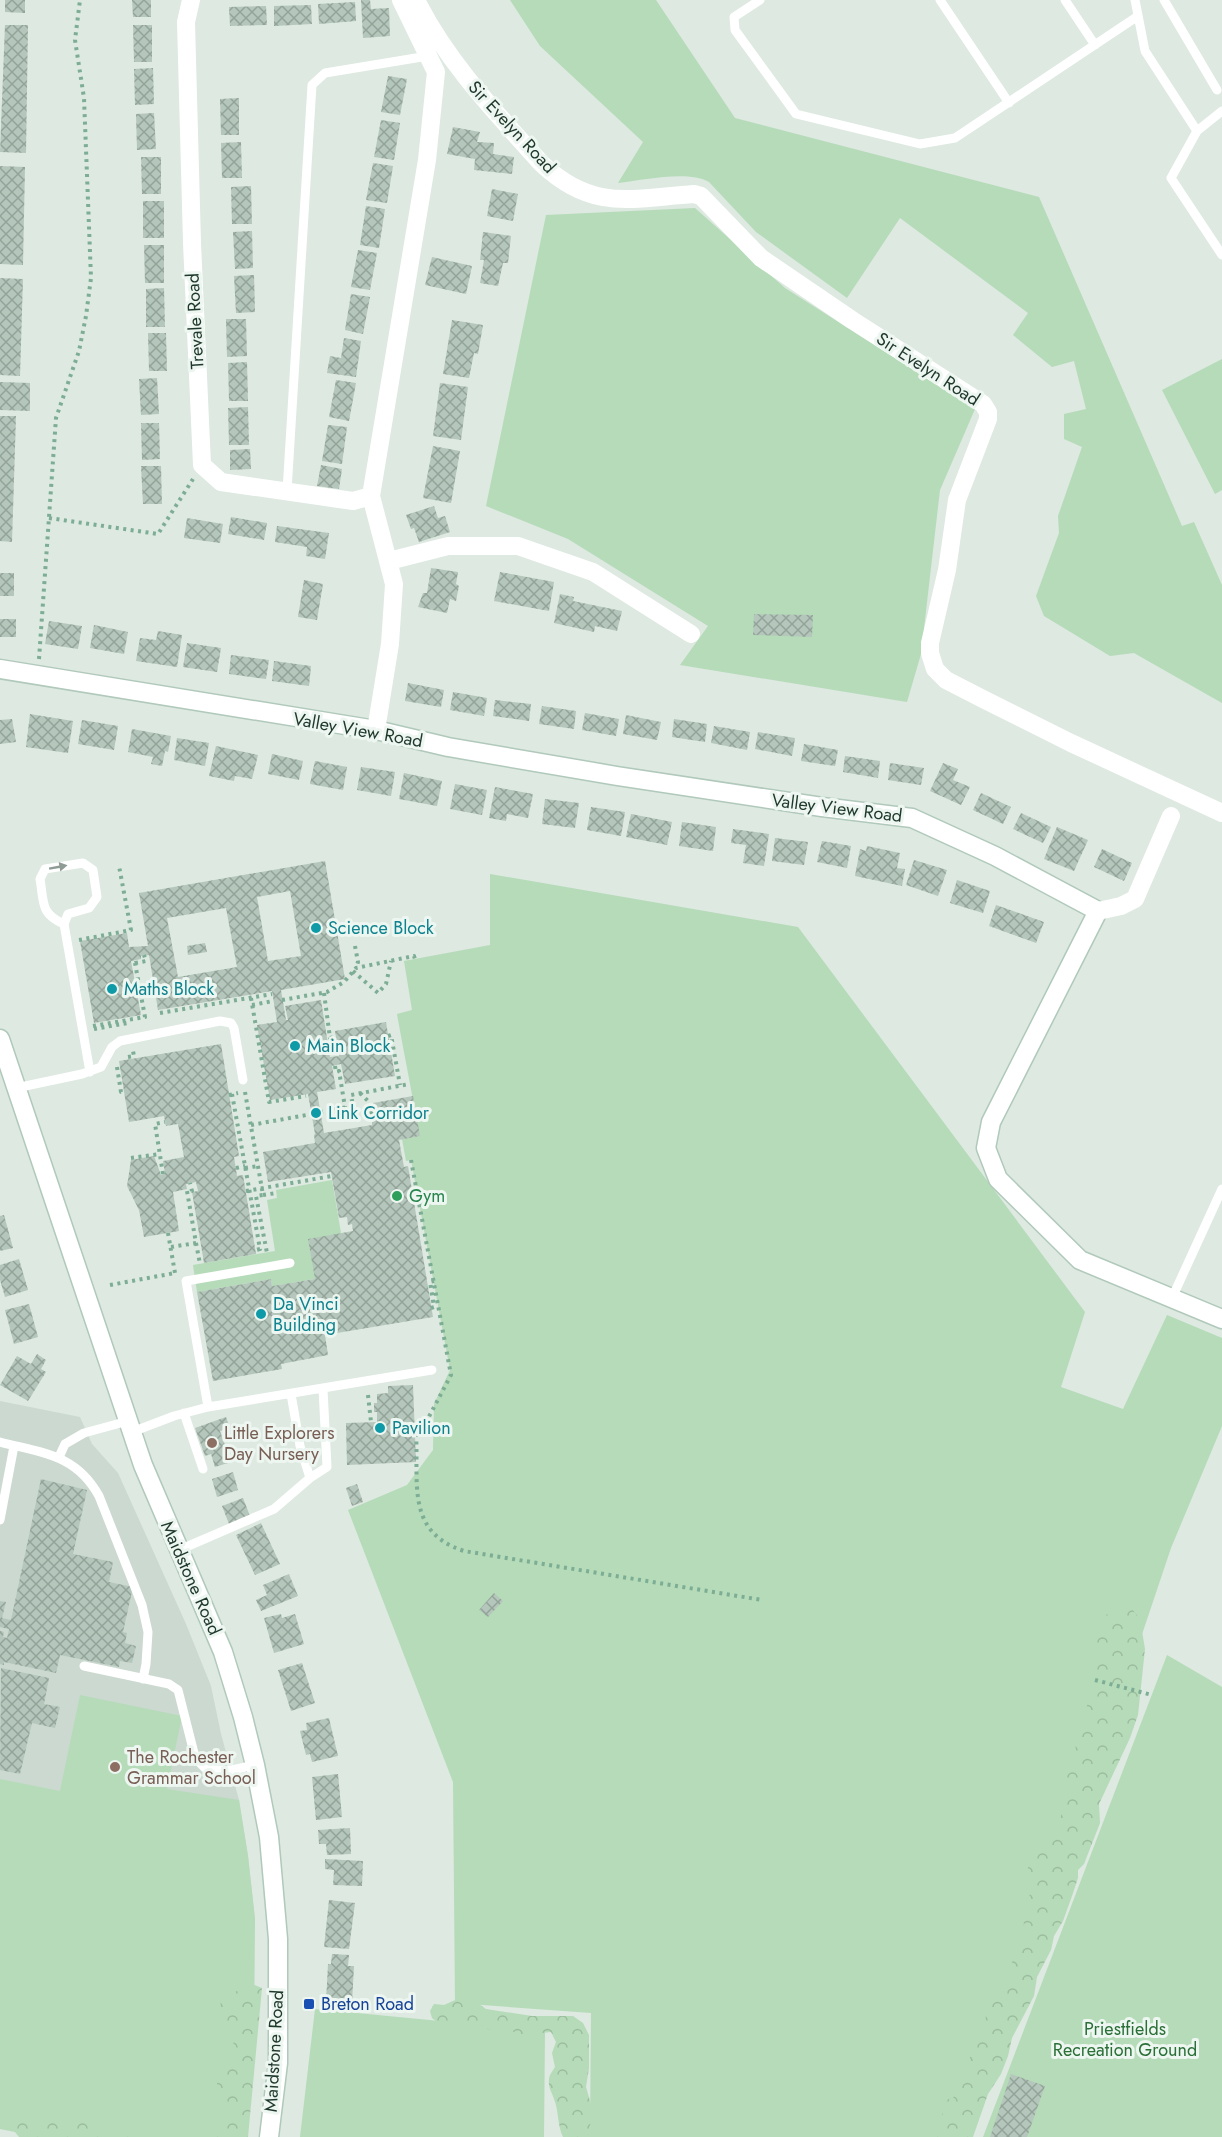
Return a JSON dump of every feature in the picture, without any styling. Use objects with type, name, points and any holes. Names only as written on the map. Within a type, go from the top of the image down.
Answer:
[{"type":"street","name":"Trevale Road","points":[[191,0],[186,22],[192,243],[202,465]]},
{"type":"street","points":[[376,730],[390,644],[394,584],[371,496],[427,160],[436,72],[401,0]]},
{"type":"street","name":"Sir Evelyn Road","points":[[416,0],[440,43],[463,73],[542,164],[562,180],[589,194],[614,200],[694,194],[700,196],[761,258],[983,404],[988,412],[988,419],[958,496],[947,570],[931,637],[930,652],[935,669],[946,680],[999,707],[1222,813]]},
{"type":"street","points":[[202,465],[221,482],[353,501],[371,496]]},
{"type":"street","points":[[389,561],[448,546],[518,546],[593,572],[690,634]]},
{"type":"street","name":"Valley View Road","points":[[0,669],[376,730],[448,747],[617,777],[912,818],[995,856],[1098,911]]},
{"type":"street","points":[[1171,816],[1135,899],[1120,906],[1098,911],[991,1122],[986,1148],[998,1179],[1080,1260],[1222,1318]]},
{"type":"street","name":"Maidstone Road","points":[[0,1039],[3,1061],[16,1089],[130,1427],[159,1505],[223,1652],[255,1765],[269,1837],[278,1939],[278,2063],[268,2137]]},
{"type":"lane","points":[[760,0],[734,17],[735,30],[796,114],[920,144],[955,138],[1138,16]]},
{"type":"lane","points":[[940,0],[1009,103]]},
{"type":"lane","points":[[1065,0],[1095,45]]},
{"type":"lane","points":[[1135,0],[1146,51],[1197,131]]},
{"type":"lane","points":[[1164,0],[1217,90]]},
{"type":"lane","points":[[287,491],[312,85],[325,73],[428,56]]},
{"type":"lane","points":[[1222,111],[1197,131],[1171,178],[1222,255]]},
{"type":"lane","points":[[64,924],[51,918],[45,910],[40,879],[45,870],[83,863],[93,870],[97,897],[89,908],[68,914],[64,924],[90,1072]]},
{"type":"lane","points":[[16,1089],[90,1072],[101,1067],[112,1047],[120,1041],[152,1033],[227,1021],[234,1028],[243,1080]]},
{"type":"lane","points":[[1172,1298],[1222,1189]]},
{"type":"lane","points":[[208,1407],[186,1281],[290,1263]]},
{"type":"lane","points":[[59,1457],[65,1444],[84,1432],[130,1427],[208,1407],[432,1371]]},
{"type":"lane","points":[[179,1550],[274,1509],[310,1478],[327,1467],[323,1389]]},
{"type":"lane","points":[[291,1394],[300,1446],[310,1478]]},
{"type":"lane","points":[[184,1413],[203,1469]]},
{"type":"lane","points":[[0,1442],[59,1457],[76,1467],[93,1485],[142,1605],[148,1632],[143,1679]]},
{"type":"lane","points":[[0,1520],[14,1446]]},
{"type":"lane","points":[[84,1666],[169,1684],[178,1690],[194,1752],[205,1768],[227,1771],[255,1765]]},
{"type":"path","points":[[38,675],[56,418],[79,351],[91,278],[84,98],[75,40],[80,0]]},
{"type":"path","points":[[49,518],[158,534],[202,465]]},
{"type":"path","points":[[78,944],[81,939],[131,930],[119,866]]},
{"type":"path","points":[[282,1000],[324,993],[344,982],[355,970],[358,962],[355,946]]},
{"type":"path","points":[[144,955],[146,961],[134,963],[147,1018]]},
{"type":"path","points":[[355,970],[414,956],[415,959]]},
{"type":"path","points":[[355,970],[378,993],[386,984],[391,961]]},
{"type":"path","points":[[324,993],[330,1038],[336,1037]]},
{"type":"path","points":[[160,1013],[272,994]]},
{"type":"path","points":[[251,998],[269,1102],[306,1096]]},
{"type":"path","points":[[252,1005],[273,1001]]},
{"type":"path","points":[[147,1018],[93,1028],[115,1021],[147,1018]]},
{"type":"path","points":[[388,1036],[391,1035],[400,1086]]},
{"type":"path","points":[[335,1066],[336,1072],[339,1071],[345,1107]]},
{"type":"path","points":[[117,1067],[122,1092],[124,1092]]},
{"type":"path","points":[[320,1112],[353,1106],[351,1095],[409,1084]]},
{"type":"path","points":[[256,1250],[260,1249],[231,1094],[245,1092],[263,1195]]},
{"type":"path","points":[[360,1093],[370,1103],[373,1120]]},
{"type":"path","points":[[251,1125],[312,1114]]},
{"type":"path","points":[[163,1174],[155,1124],[165,1122]]},
{"type":"path","points":[[131,1158],[160,1154]]},
{"type":"path","points":[[411,1160],[451,1375],[424,1426],[424,1433],[416,1434],[418,1460],[415,1468],[420,1511],[434,1535],[454,1548],[762,1600]]},
{"type":"path","points":[[236,1168],[258,1166]]},
{"type":"path","points":[[248,1190],[329,1175]]},
{"type":"path","points":[[190,1183],[192,1191],[187,1191],[198,1257],[202,1262]]},
{"type":"path","points":[[267,1252],[256,1196],[276,1193]]},
{"type":"path","points":[[168,1233],[175,1273]]},
{"type":"path","points":[[171,1247],[196,1243]]},
{"type":"path","points":[[110,1285],[184,1272]]},
{"type":"path","points":[[431,1308],[434,1307],[430,1282],[434,1281]]},
{"type":"path","points":[[361,1395],[370,1395],[371,1422]]},
{"type":"path","points":[[1095,1680],[1152,1695]]},
{"type":"shaded area","name":"The Rochester Grammar School","points":[[0,1401],[80,1417],[92,1444],[118,1473],[186,1624],[211,1686],[239,1800],[255,1919],[0,2126]]},
{"type":"green space","points":[[510,0],[656,0],[735,118],[1039,197],[1182,526],[1194,522],[1222,585],[1222,703],[1134,653],[1110,656],[1044,616],[1036,596],[1059,533],[1058,516],[1082,447],[1064,439],[1064,414],[1086,409],[1074,361],[1052,367],[1013,335],[1028,313],[900,218],[847,298],[756,232],[709,182],[700,178],[678,176],[618,183],[643,142],[540,46]]},
{"type":"green space","points":[[695,208],[785,288],[975,409],[940,490],[921,654],[907,702],[680,665],[708,626],[568,539],[486,506],[546,215]]},
{"type":"green space","points":[[1222,359],[1222,490],[1215,494],[1162,390]]},
{"type":"green space","points":[[490,874],[798,927],[1085,1312],[1061,1387],[1123,1409],[1167,1315],[1222,1338],[1222,1426],[1171,1548],[1124,1688],[952,2137],[590,2137],[591,2013],[455,2003],[453,1782],[348,1510],[407,1485],[433,1450],[434,1404],[450,1370],[411,1160],[406,1161],[402,1139],[419,1136],[397,1014],[412,1010],[404,961],[490,945]]},
{"type":"green space","points":[[332,1180],[341,1233],[315,1279],[272,1286],[271,1279],[197,1292],[193,1265],[275,1251],[267,1200],[277,1198],[276,1190]]},
{"type":"green space","points":[[1132,1609],[1140,1619],[1145,1649],[1138,1715],[1130,1738],[1099,1804],[1100,1823],[1084,1864],[1078,1870],[1078,1878],[1063,1921],[1054,1936],[1051,1950],[1037,1977],[1034,1996],[1012,2038],[1001,2074],[988,2094],[973,2137],[937,2137],[945,2100],[953,2098],[964,2080],[965,2069],[985,2023],[987,2005],[1011,1968],[1016,1943],[1024,1927],[1023,1913],[1030,1894],[1028,1868],[1032,1855],[1056,1836],[1065,1800],[1064,1781],[1073,1760],[1080,1725],[1093,1689],[1097,1655],[1094,1626],[1100,1616]]},
{"type":"green space","name":"Priestfields Recreation Ground","points":[[1167,1655],[1222,1687],[1222,2137],[983,2137]]},
{"type":"green space","name":"The Rochester Grammar School","points":[[80,1695],[182,1716],[167,1789],[239,1800],[255,1919],[254,2039],[244,2137],[69,2137],[0,2126],[0,1779],[60,1791]]},
{"type":"green space","points":[[247,1982],[262,1988],[248,2137],[198,2137],[228,2124],[217,2084],[221,2068],[234,2054],[234,2048],[229,2027],[220,2012],[221,1998],[237,1991]]},
{"type":"green space","points":[[468,1996],[486,2009],[532,2016],[573,2016],[583,2023],[589,2035],[589,2068],[586,2087],[593,2111],[590,2126],[592,2137],[563,2137],[561,2132],[556,2104],[549,2085],[555,2067],[552,2053],[556,2042],[551,2032],[524,2035],[511,2031],[441,2025],[432,2018],[430,2011],[434,2004],[444,2005]]},
{"type":"green space","points":[[315,2009],[545,2031],[544,2137],[300,2137]]},
{"type":"green space","points":[[0,2117],[47,2123],[87,2122],[101,2131],[121,2136],[149,2137],[19,2137],[15,2132],[0,2129]]},
{"type":"building","points":[[5,0],[25,0],[25,13],[5,12]]},
{"type":"building","points":[[132,0],[151,0],[151,17],[133,17]]},
{"type":"building","points":[[361,0],[370,0],[371,9],[389,8],[390,36],[363,38]]},
{"type":"building","points":[[355,2],[356,21],[319,24],[318,4]]},
{"type":"building","points":[[311,5],[312,24],[274,26],[274,6]]},
{"type":"building","points":[[266,6],[267,25],[230,26],[229,7]]},
{"type":"building","points":[[5,25],[28,25],[26,153],[0,152]]},
{"type":"building","points":[[133,25],[152,25],[152,62],[134,62]]},
{"type":"building","points":[[153,68],[154,104],[135,105],[134,69]]},
{"type":"building","points":[[388,76],[407,79],[400,115],[381,112]]},
{"type":"building","points":[[239,98],[239,135],[221,135],[220,99]]},
{"type":"building","points":[[154,113],[156,149],[137,150],[136,114]]},
{"type":"building","points":[[381,120],[400,123],[394,160],[374,157]]},
{"type":"building","points":[[453,127],[480,132],[477,142],[494,143],[493,154],[514,157],[512,174],[474,170],[475,159],[447,154]]},
{"type":"building","points":[[241,142],[242,178],[222,178],[221,143]]},
{"type":"building","points":[[141,157],[161,157],[161,194],[142,194]]},
{"type":"building","points":[[373,163],[393,166],[387,203],[366,200]]},
{"type":"building","points":[[0,166],[25,167],[23,265],[0,264]]},
{"type":"building","points":[[251,186],[252,224],[232,224],[231,187]]},
{"type":"building","points":[[492,189],[518,194],[513,221],[487,216]]},
{"type":"building","points":[[143,201],[164,201],[164,238],[143,238]]},
{"type":"building","points":[[366,206],[385,209],[379,248],[360,245]]},
{"type":"building","points":[[252,231],[253,268],[235,269],[233,232]]},
{"type":"building","points":[[483,232],[511,236],[508,263],[503,263],[498,286],[480,283],[484,260],[480,260]]},
{"type":"building","points":[[144,245],[164,245],[164,283],[145,283]]},
{"type":"building","points":[[358,250],[377,253],[370,290],[351,287]]},
{"type":"building","points":[[432,257],[472,266],[466,294],[425,285]]},
{"type":"building","points":[[254,275],[255,312],[236,313],[234,276]]},
{"type":"building","points":[[0,278],[23,279],[20,376],[0,375]]},
{"type":"building","points":[[164,288],[165,327],[146,327],[146,289]]},
{"type":"building","points":[[351,294],[370,297],[363,334],[345,330]]},
{"type":"building","points":[[226,319],[246,319],[247,356],[227,357]]},
{"type":"building","points":[[452,320],[483,325],[478,354],[474,353],[469,378],[443,374]]},
{"type":"building","points":[[148,333],[166,333],[167,371],[149,371]]},
{"type":"building","points":[[344,338],[361,341],[356,377],[327,373],[330,356],[341,358]]},
{"type":"building","points":[[247,362],[248,401],[229,401],[228,363]]},
{"type":"building","points":[[157,378],[159,414],[141,415],[139,379]]},
{"type":"building","points":[[336,380],[356,383],[349,421],[329,417]]},
{"type":"building","points":[[0,382],[30,383],[30,411],[0,410]]},
{"type":"building","points":[[440,383],[468,387],[461,440],[433,436]]},
{"type":"building","points":[[248,407],[249,445],[229,445],[228,408]]},
{"type":"building","points":[[0,416],[16,416],[12,542],[0,541]]},
{"type":"building","points":[[141,423],[159,423],[160,459],[142,460]]},
{"type":"building","points":[[328,425],[347,427],[342,464],[322,461]]},
{"type":"building","points":[[433,446],[460,451],[451,503],[423,498]]},
{"type":"building","points":[[250,449],[251,469],[230,470],[230,450]]},
{"type":"building","points":[[321,465],[342,469],[339,489],[317,486]]},
{"type":"building","points":[[141,466],[161,466],[162,504],[143,504]]},
{"type":"building","points":[[434,506],[438,518],[445,516],[450,532],[419,542],[406,515]]},
{"type":"building","points":[[231,517],[267,523],[264,540],[228,534]]},
{"type":"building","points":[[187,518],[223,524],[220,543],[184,538]]},
{"type":"building","points":[[277,526],[329,533],[325,559],[306,556],[307,547],[275,542]]},
{"type":"building","points":[[431,568],[458,572],[456,584],[459,586],[456,601],[450,599],[447,613],[418,607],[423,593],[427,593]]},
{"type":"building","points":[[500,572],[554,582],[549,611],[494,601]]},
{"type":"building","points":[[0,573],[14,573],[14,596],[0,596]]},
{"type":"building","points":[[304,580],[323,584],[317,620],[298,617]]},
{"type":"building","points":[[560,594],[574,597],[573,601],[622,611],[617,631],[595,626],[594,632],[554,623]]},
{"type":"building","points":[[754,614],[813,615],[812,637],[753,635]]},
{"type":"building","points":[[0,619],[16,619],[16,637],[0,637]]},
{"type":"building","points":[[49,621],[82,626],[78,649],[45,644]]},
{"type":"building","points":[[94,625],[128,632],[124,654],[90,648]]},
{"type":"building","points":[[158,631],[182,635],[177,667],[136,661],[140,638],[156,640]]},
{"type":"building","points":[[187,643],[221,648],[217,672],[183,667]]},
{"type":"building","points":[[231,655],[269,660],[266,679],[229,674]]},
{"type":"building","points":[[274,661],[311,666],[309,686],[272,681]]},
{"type":"building","points":[[408,683],[444,690],[441,707],[405,701]]},
{"type":"building","points":[[453,692],[487,698],[484,716],[450,710]]},
{"type":"building","points":[[495,700],[531,704],[529,721],[493,716]]},
{"type":"building","points":[[542,706],[576,711],[574,729],[539,724]]},
{"type":"building","points":[[585,713],[619,719],[616,736],[582,730]]},
{"type":"building","points":[[30,714],[73,721],[68,753],[26,747]]},
{"type":"building","points":[[626,715],[661,722],[657,740],[623,734]]},
{"type":"building","points":[[12,719],[16,742],[0,744],[0,720]]},
{"type":"building","points":[[674,719],[707,724],[705,742],[672,737]]},
{"type":"building","points":[[82,720],[118,726],[114,750],[78,744]]},
{"type":"building","points":[[714,726],[750,732],[747,750],[711,743]]},
{"type":"building","points":[[132,729],[171,736],[162,766],[151,764],[153,757],[128,752]]},
{"type":"building","points":[[758,732],[795,738],[792,756],[755,749]]},
{"type":"building","points":[[177,738],[209,743],[205,766],[174,760]]},
{"type":"building","points":[[804,744],[838,750],[835,766],[801,761]]},
{"type":"building","points":[[216,746],[258,755],[252,779],[235,776],[234,781],[209,776]]},
{"type":"building","points":[[272,754],[303,761],[299,780],[268,774]]},
{"type":"building","points":[[845,756],[880,761],[878,778],[843,772]]},
{"type":"building","points":[[315,761],[347,767],[343,790],[310,784]]},
{"type":"building","points":[[890,763],[924,768],[921,785],[888,780]]},
{"type":"building","points":[[943,763],[958,769],[953,780],[970,787],[961,805],[930,791]]},
{"type":"building","points":[[361,767],[395,772],[391,796],[357,790]]},
{"type":"building","points":[[404,773],[442,781],[437,806],[399,799]]},
{"type":"building","points":[[455,784],[487,790],[482,815],[450,809]]},
{"type":"building","points":[[495,787],[533,794],[528,818],[507,814],[506,821],[489,818]]},
{"type":"building","points":[[981,793],[1011,807],[1003,824],[973,810]]},
{"type":"building","points":[[545,799],[579,803],[575,828],[542,824]]},
{"type":"building","points":[[591,807],[625,812],[621,836],[587,830]]},
{"type":"building","points":[[1021,813],[1051,827],[1043,843],[1013,829]]},
{"type":"building","points":[[631,814],[672,822],[667,845],[626,837]]},
{"type":"building","points":[[682,822],[716,827],[713,851],[679,846]]},
{"type":"building","points":[[1057,827],[1088,840],[1074,871],[1044,859]]},
{"type":"building","points":[[733,829],[769,834],[764,866],[743,863],[746,845],[731,843]]},
{"type":"building","points":[[775,838],[808,842],[804,865],[772,861]]},
{"type":"building","points":[[822,841],[851,846],[847,868],[817,862]]},
{"type":"building","points":[[867,846],[900,853],[897,868],[905,869],[902,886],[855,876],[860,849],[866,851]]},
{"type":"building","points":[[1102,849],[1132,863],[1124,881],[1094,867]]},
{"type":"building","points":[[914,860],[947,870],[938,896],[906,885]]},
{"type":"building","points":[[325,861],[345,979],[281,990],[286,1020],[288,1020],[285,1006],[321,1000],[330,1057],[339,1056],[335,1031],[386,1022],[395,1076],[345,1084],[341,1064],[332,1066],[336,1089],[317,1092],[324,1133],[372,1125],[372,1120],[376,1120],[373,1103],[413,1096],[420,1136],[399,1140],[404,1167],[408,1166],[433,1317],[325,1335],[328,1355],[281,1364],[282,1369],[213,1381],[197,1292],[271,1279],[272,1286],[315,1279],[308,1239],[353,1231],[352,1224],[348,1225],[347,1217],[339,1218],[331,1172],[268,1182],[263,1152],[315,1143],[308,1094],[270,1100],[257,1025],[277,1022],[272,991],[158,1010],[149,955],[141,956],[141,959],[131,961],[141,1015],[94,1023],[80,941],[127,933],[129,947],[148,946],[139,893]],"holes":[[[290,891],[301,956],[268,961],[257,897]],[[226,908],[237,967],[178,977],[167,918]]]},
{"type":"building","points":[[957,880],[990,891],[983,913],[950,903]]},
{"type":"building","points":[[996,905],[1044,922],[1036,943],[989,926]]},
{"type":"building","points":[[205,943],[207,952],[188,955],[187,946]]},
{"type":"building","points":[[221,1044],[239,1156],[234,1157],[237,1176],[243,1175],[256,1254],[204,1263],[192,1192],[198,1191],[196,1182],[186,1184],[187,1189],[173,1192],[179,1231],[144,1237],[139,1210],[127,1186],[131,1160],[154,1156],[161,1175],[165,1173],[163,1161],[184,1157],[178,1124],[166,1126],[164,1116],[129,1122],[119,1061]]},
{"type":"building","points":[[4,1215],[13,1248],[0,1251],[0,1216]]},
{"type":"building","points":[[19,1259],[28,1290],[5,1297],[0,1280],[0,1265]]},
{"type":"building","points":[[29,1304],[38,1337],[14,1344],[5,1310]]},
{"type":"building","points":[[37,1354],[46,1360],[41,1369],[46,1372],[28,1401],[0,1385],[17,1356],[31,1364]]},
{"type":"building","name":"Pavilion","points":[[413,1385],[416,1462],[347,1465],[346,1423],[377,1422],[374,1403],[377,1403],[377,1394],[388,1393],[388,1386]]},
{"type":"building","name":"Little Explorers Day Nursery","points":[[226,1417],[230,1428],[220,1431],[231,1462],[215,1467],[211,1454],[205,1456],[195,1428]]},
{"type":"building","points":[[233,1472],[238,1490],[217,1497],[212,1479]]},
{"type":"building","points":[[41,1479],[87,1490],[73,1554],[113,1562],[109,1582],[133,1587],[123,1632],[127,1633],[125,1643],[136,1646],[132,1663],[120,1661],[119,1667],[60,1655],[56,1673],[4,1662],[4,1665],[0,1664],[0,1631],[4,1632],[3,1637],[7,1638],[9,1629],[0,1627],[0,1601],[6,1602],[2,1618],[11,1620]]},
{"type":"building","points":[[357,1484],[363,1502],[352,1506],[346,1488]]},
{"type":"building","points":[[243,1498],[250,1516],[229,1524],[222,1506]]},
{"type":"building","points":[[261,1523],[280,1564],[255,1575],[236,1535]]},
{"type":"building","points":[[289,1574],[298,1596],[261,1611],[256,1600],[267,1595],[263,1585]]},
{"type":"building","points":[[494,1593],[503,1601],[488,1617],[479,1610]]},
{"type":"building","points":[[281,1614],[282,1618],[295,1614],[304,1644],[274,1653],[264,1618]]},
{"type":"building","points":[[302,1663],[315,1703],[291,1711],[278,1670]]},
{"type":"building","points":[[1,1668],[49,1678],[44,1704],[60,1707],[55,1728],[32,1723],[20,1774],[0,1770]]},
{"type":"building","points":[[329,1718],[338,1756],[312,1762],[310,1754],[306,1755],[300,1731],[307,1730],[306,1723]]},
{"type":"building","points":[[338,1774],[342,1817],[316,1820],[312,1777]]},
{"type":"building","points":[[350,1828],[351,1854],[327,1855],[326,1844],[319,1844],[318,1830]]},
{"type":"building","points":[[325,1859],[363,1861],[362,1886],[333,1885],[334,1870],[325,1869]]},
{"type":"building","points":[[329,1900],[355,1903],[349,1949],[324,1947]]},
{"type":"building","points":[[332,1954],[349,1955],[348,1966],[354,1966],[352,2003],[326,2002],[328,1964],[331,1964]]},
{"type":"building","points":[[1011,2074],[1045,2086],[1027,2137],[990,2137]]},
{"type":"place","name":"Science Block","points":[[316,928]]},
{"type":"place","name":"Maths Block","points":[[112,989]]},
{"type":"place","name":"Main Block","points":[[295,1046]]},
{"type":"place","name":"Link Corridor","points":[[316,1113]]},
{"type":"place","name":"Gym","points":[[397,1196]]},
{"type":"place","name":"Da Vinci Building","points":[[261,1314]]},
{"type":"place","name":"Pavilion","points":[[380,1428]]},
{"type":"place","name":"Little Explorers Day Nursery","points":[[212,1443]]},
{"type":"place","name":"The Rochester Grammar School","points":[[115,1767]]},
{"type":"place","name":"Breton Road","points":[[309,2004]]}]
